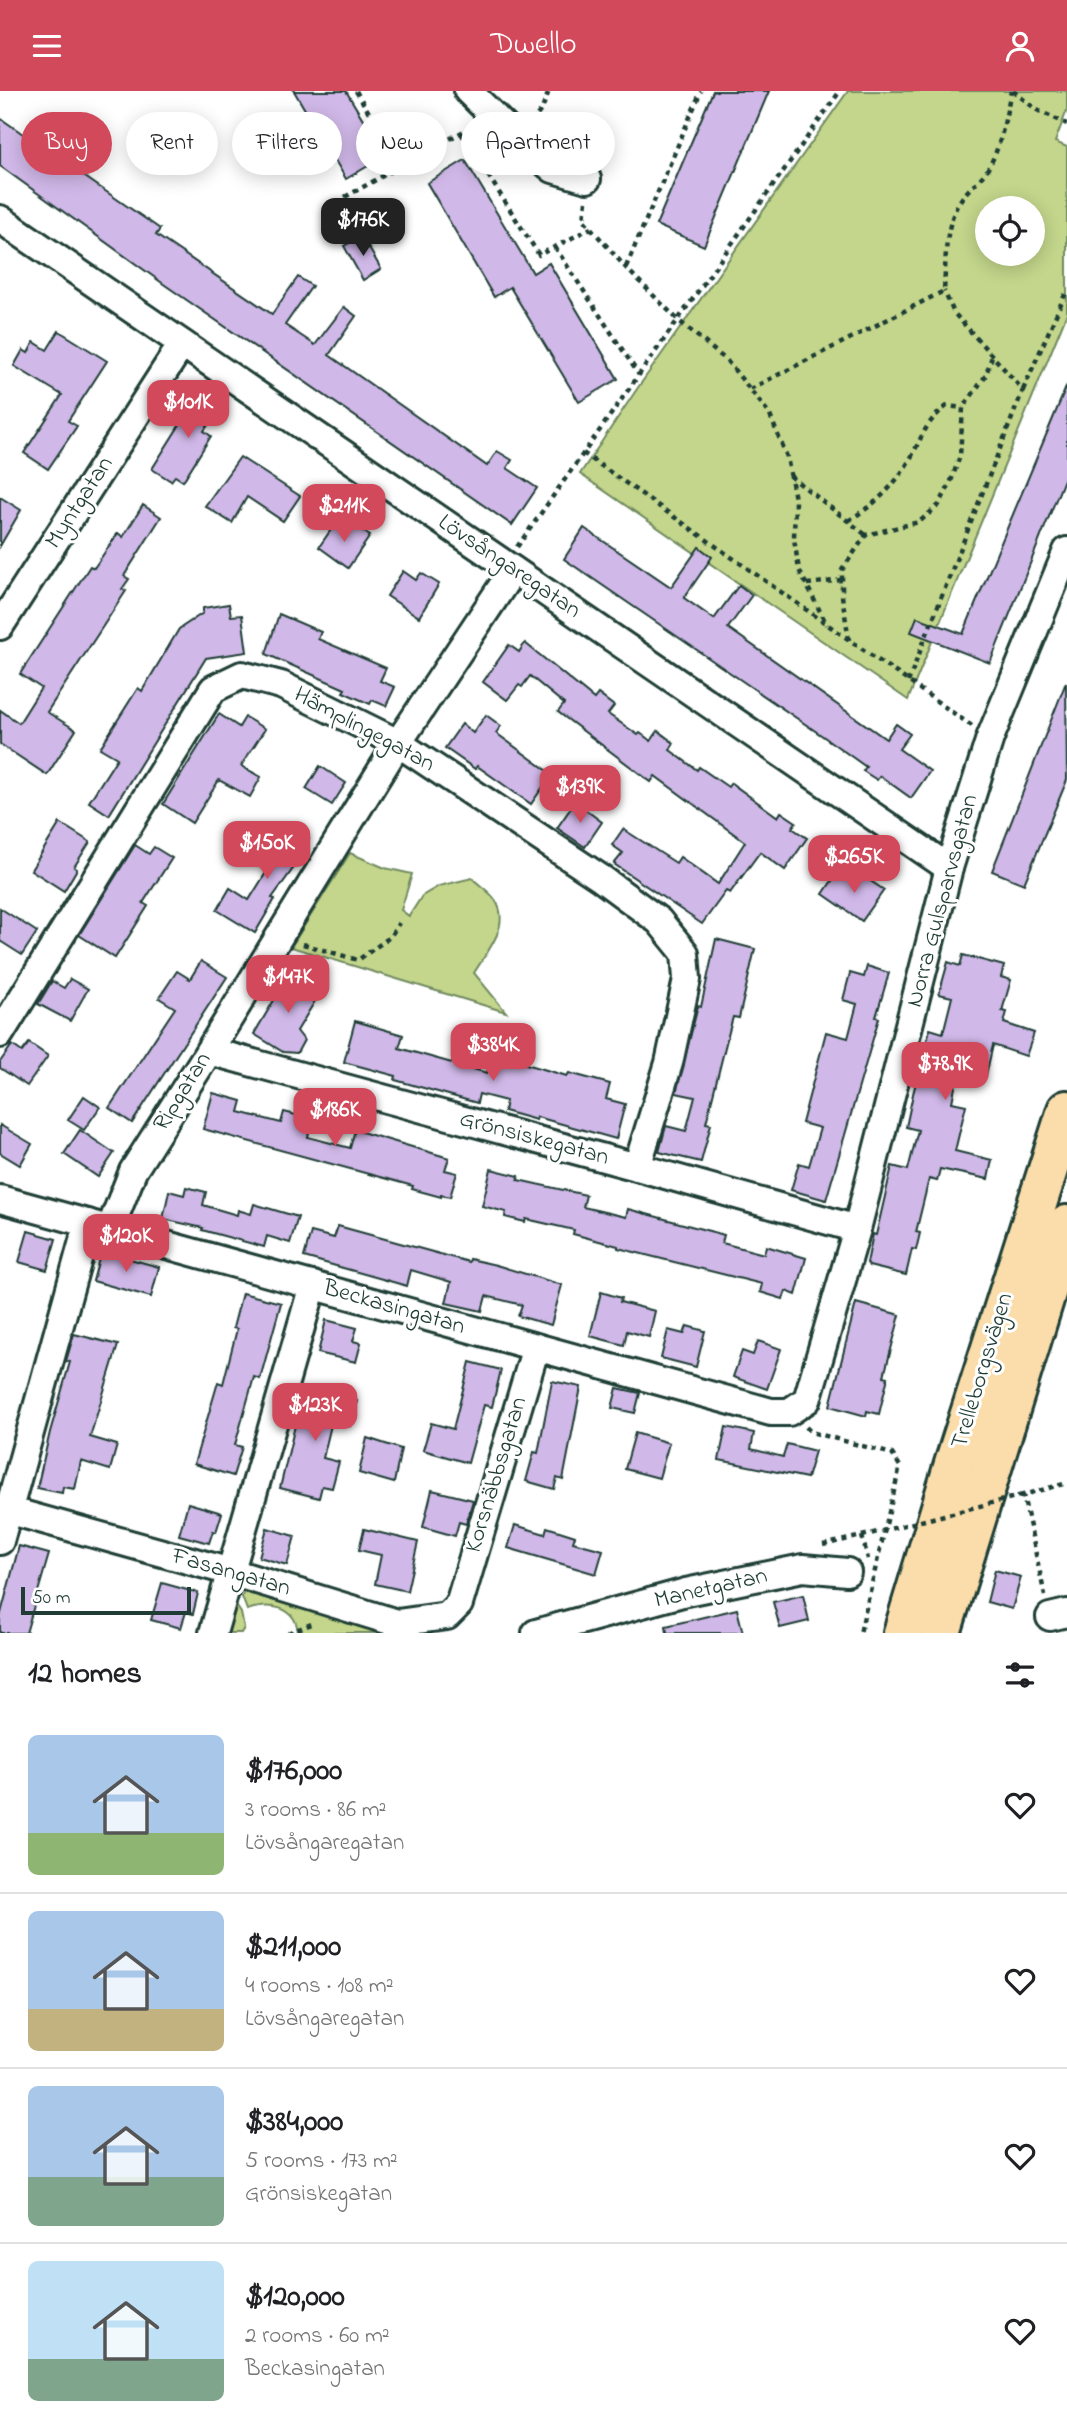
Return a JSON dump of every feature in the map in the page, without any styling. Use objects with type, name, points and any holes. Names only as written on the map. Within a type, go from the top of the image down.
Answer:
[{"type":"highway","name":"Trelleborgsvägen","points":[[903,1633],[1067,1110]]},
{"type":"highway","name":"Trelleborgsvägen","points":[[941,1633],[1067,1225]]},
{"type":"street","points":[[468,91],[490,112]]},
{"type":"street","points":[[573,175],[587,179]]},
{"type":"street","name":"Lövsångaregatan","points":[[0,219],[949,868]]},
{"type":"street","name":"Myntgatan","points":[[0,626],[182,344]]},
{"type":"street","name":"Norra Gulsparvsgatan","points":[[789,1412],[807,1400],[857,1230],[949,868],[990,738],[1067,551]]},
{"type":"street","name":"Ripgatan","points":[[0,1541],[4,1509],[99,1226],[509,567]]},
{"type":"street","name":"Hämplingegatan","points":[[0,1034],[213,689],[242,675],[281,685],[398,743],[602,879],[659,922],[685,953],[687,979],[669,1063],[637,1167]]},
{"type":"street","name":"Grönsiskegatan","points":[[209,1051],[637,1167],[857,1230]]},
{"type":"street","name":"Beckasingatan","points":[[0,1199],[771,1412],[789,1412]]},
{"type":"street","points":[[213,1633],[313,1285]]},
{"type":"street","name":"Korsnäbbsgatan","points":[[459,1604],[536,1347]]},
{"type":"street","name":"Fasangatan","points":[[4,1509],[231,1572],[397,1623],[447,1616],[459,1604]]},
{"type":"street","name":"Manetgatan","points":[[536,1633],[686,1592],[803,1568],[859,1569]]},
{"type":"path","points":[[356,91],[369,112]]},
{"type":"path","points":[[540,112],[549,91]]},
{"type":"path","points":[[625,268],[701,91]]},
{"type":"path","points":[[509,567],[583,453],[840,91]]},
{"type":"path","points":[[1023,390],[954,313],[944,291],[948,232],[957,205],[969,188],[984,175],[995,156],[1012,91],[1037,110],[1067,124]]},
{"type":"path","points":[[447,141],[461,133]]},
{"type":"path","points":[[345,197],[385,175]]},
{"type":"path","points":[[488,175],[539,255],[592,228]]},
{"type":"path","points":[[587,179],[584,220],[625,268],[678,320],[727,361],[769,413],[787,457],[794,499],[794,539],[799,570],[827,625]]},
{"type":"path","points":[[555,247],[639,375]]},
{"type":"path","points":[[908,682],[1023,390],[1067,290]]},
{"type":"path","points":[[750,389],[944,291]]},
{"type":"path","points":[[849,641],[842,596],[842,570],[866,535],[919,521],[939,505],[960,456],[963,408],[986,375],[992,355]]},
{"type":"path","points":[[848,521],[880,500],[903,471],[931,418],[947,406],[963,408]]},
{"type":"path","points":[[583,453],[990,738]]},
{"type":"path","points":[[790,476],[866,535]]},
{"type":"path","points":[[807,584],[842,580]]},
{"type":"path","points":[[275,945],[300,943],[358,960],[390,937],[399,923]]},
{"type":"path","points":[[789,1412],[811,1432],[892,1454],[900,1466],[860,1633]]},
{"type":"path","points":[[859,1569],[863,1536],[1067,1483]]},
{"type":"path","points":[[1023,1495],[1058,1615]]},
{"type":"green space","points":[[848,91],[1067,91],[1067,110],[1055,142],[1067,147],[1067,313],[908,700],[580,474]]},
{"type":"green space","points":[[350,853],[385,868],[412,874],[401,910],[409,916],[422,896],[439,886],[472,878],[491,894],[499,907],[500,927],[474,973],[506,1012],[291,947]]},
{"type":"green space","points":[[243,1592],[393,1633],[298,1633],[292,1617],[280,1608],[247,1610]]},
{"type":"green space","points":[[233,1601],[241,1613],[244,1628],[241,1633],[223,1633]]},
{"type":"building","points":[[294,91],[346,91],[359,112],[356,112],[356,173],[346,179],[342,172],[342,112],[306,112]]},
{"type":"building","points":[[713,91],[769,91],[704,246],[656,225]]},
{"type":"building","points":[[0,118],[21,133],[21,175],[82,175],[160,229],[156,235],[272,314],[298,277],[312,286],[285,325],[315,345],[344,307],[356,316],[329,355],[487,466],[497,451],[512,460],[507,468],[537,488],[512,525],[165,285],[0,166]]},
{"type":"building","points":[[461,162],[461,175],[474,175],[533,273],[549,263],[618,379],[579,402],[510,287],[494,297],[427,183],[440,175],[447,175],[447,171]]},
{"type":"building","points":[[362,236],[381,269],[363,280],[344,246]]},
{"type":"building","points":[[59,331],[107,361],[68,421],[77,426],[48,469],[24,453],[62,395],[14,366],[23,350],[28,353],[34,342],[47,350]]},
{"type":"building","points":[[1067,385],[1067,472],[990,663],[911,632],[917,617],[963,634]]},
{"type":"building","points":[[201,391],[222,405],[204,431],[211,436],[183,481],[175,476],[171,481],[152,469]]},
{"type":"building","points":[[240,457],[300,496],[283,521],[247,497],[232,523],[205,506]]},
{"type":"building","points":[[0,497],[21,510],[0,546]]},
{"type":"building","points":[[143,505],[161,517],[124,576],[129,579],[122,589],[126,591],[47,712],[76,730],[47,775],[0,744],[0,710],[19,723],[41,688],[20,674],[90,566],[94,568],[118,533],[123,537]]},
{"type":"building","points":[[335,524],[348,533],[354,525],[370,536],[348,568],[319,547]]},
{"type":"building","points":[[584,528],[671,587],[699,547],[712,557],[684,598],[714,619],[739,585],[752,595],[728,628],[886,739],[896,724],[910,734],[899,749],[930,771],[911,798],[880,776],[877,780],[863,771],[866,767],[824,737],[564,559]]},
{"type":"building","points":[[403,571],[416,580],[421,573],[439,584],[419,617],[387,596]]},
{"type":"building","points":[[229,604],[231,616],[242,615],[247,652],[206,658],[109,815],[89,802],[117,758],[100,748],[138,688],[142,691],[179,629],[203,613],[203,608]]},
{"type":"building","points":[[279,614],[321,632],[318,639],[386,668],[380,681],[395,687],[386,706],[372,700],[370,704],[343,692],[345,689],[266,654]]},
{"type":"building","points":[[525,643],[594,699],[598,694],[614,706],[608,714],[638,735],[640,733],[651,741],[658,731],[674,743],[670,750],[697,770],[699,767],[728,787],[731,783],[778,817],[781,812],[796,822],[792,828],[807,838],[785,870],[760,852],[730,893],[726,891],[702,924],[614,864],[623,853],[612,845],[623,829],[676,863],[680,857],[718,884],[745,842],[655,776],[651,782],[558,712],[564,704],[530,676],[507,700],[483,682],[509,645],[519,652]]},
{"type":"building","points":[[1066,682],[1067,780],[1024,884],[992,871]]},
{"type":"building","points":[[219,714],[239,727],[245,717],[265,729],[241,766],[261,777],[250,797],[219,780],[192,823],[163,804]]},
{"type":"building","points":[[486,715],[501,726],[496,733],[552,774],[531,804],[477,766],[475,769],[445,748],[462,724],[473,733]]},
{"type":"building","points":[[320,766],[346,783],[332,805],[306,789]]},
{"type":"building","points":[[575,802],[602,822],[585,847],[557,828]]},
{"type":"building","points":[[60,823],[90,842],[74,867],[77,869],[64,891],[31,870]]},
{"type":"building","points":[[288,824],[309,839],[305,845],[308,848],[272,898],[275,899],[255,933],[217,910],[230,888],[249,900],[267,871],[259,866]]},
{"type":"building","points":[[135,845],[149,854],[154,847],[172,858],[143,903],[148,906],[115,958],[79,935]]},
{"type":"building","points":[[838,872],[857,885],[863,876],[884,890],[862,921],[823,894]]},
{"type":"building","points":[[0,908],[37,932],[22,955],[0,941]]},
{"type":"building","points":[[716,939],[755,949],[739,1018],[733,1017],[726,1043],[706,1123],[711,1124],[701,1162],[659,1152],[666,1126],[686,1131],[695,1097],[676,1093],[698,1006],[701,1007]]},
{"type":"building","points":[[963,955],[1004,966],[1001,977],[1011,980],[1002,1011],[1007,1012],[1004,1023],[1034,1033],[1026,1056],[993,1045],[986,1075],[959,1068],[952,1102],[966,1105],[955,1151],[992,1160],[988,1179],[940,1169],[937,1181],[929,1179],[916,1232],[920,1233],[916,1250],[912,1249],[906,1275],[869,1266],[867,1263],[892,1166],[908,1170],[918,1130],[906,1127],[913,1094],[930,1029],[943,1033],[952,997],[939,994],[948,962],[960,966]]},
{"type":"building","points":[[201,961],[227,977],[132,1123],[109,1108],[175,1008],[159,998],[177,971],[190,979]]},
{"type":"building","points":[[867,966],[889,973],[876,1017],[879,1018],[826,1200],[791,1190],[799,1163],[809,1166],[820,1128],[802,1123],[826,1032],[848,1038],[857,1004],[843,1000],[850,973],[864,977]]},
{"type":"building","points":[[290,973],[321,991],[297,1031],[304,1040],[297,1053],[283,1052],[254,1034]]},
{"type":"building","points":[[70,979],[88,989],[70,1021],[38,1004],[52,981],[64,988]]},
{"type":"building","points":[[355,1021],[403,1035],[399,1048],[487,1073],[492,1054],[567,1076],[569,1073],[610,1084],[606,1099],[625,1104],[616,1139],[537,1117],[536,1120],[504,1111],[506,1101],[479,1094],[477,1103],[395,1080],[396,1076],[344,1062]]},
{"type":"building","points":[[29,1043],[48,1056],[27,1086],[0,1068],[0,1062],[12,1045],[22,1052]]},
{"type":"building","points":[[213,1093],[242,1101],[239,1112],[281,1123],[284,1112],[312,1119],[308,1137],[350,1148],[355,1130],[449,1158],[445,1170],[457,1173],[450,1197],[441,1197],[412,1189],[413,1186],[203,1129]]},
{"type":"building","points":[[84,1096],[100,1107],[84,1130],[68,1120]]},
{"type":"building","points":[[0,1125],[32,1144],[20,1165],[0,1153]]},
{"type":"building","points":[[80,1130],[114,1153],[98,1177],[64,1154]]},
{"type":"building","points":[[491,1169],[519,1176],[518,1180],[586,1195],[583,1207],[626,1217],[628,1209],[724,1235],[722,1243],[764,1254],[766,1246],[806,1258],[796,1295],[786,1291],[783,1299],[760,1292],[762,1284],[618,1248],[573,1234],[574,1230],[505,1217],[506,1212],[482,1206]]},
{"type":"building","points":[[186,1187],[206,1192],[203,1205],[237,1215],[238,1210],[251,1214],[254,1204],[298,1217],[290,1243],[267,1236],[264,1247],[163,1219],[169,1191],[184,1195]]},
{"type":"building","points":[[338,1226],[469,1262],[470,1259],[496,1265],[562,1285],[551,1325],[518,1316],[522,1305],[486,1296],[482,1311],[446,1303],[451,1282],[411,1270],[407,1286],[304,1257],[311,1232],[334,1238]]},
{"type":"building","points":[[28,1231],[56,1239],[47,1270],[19,1262]]},
{"type":"building","points":[[101,1251],[159,1267],[151,1297],[93,1281]]},
{"type":"building","points":[[601,1292],[621,1298],[620,1302],[655,1311],[649,1337],[627,1331],[624,1345],[590,1336]]},
{"type":"building","points":[[242,1293],[281,1303],[260,1379],[254,1377],[235,1445],[242,1447],[233,1476],[194,1464],[218,1382],[223,1384],[237,1329],[233,1328]]},
{"type":"building","points":[[856,1303],[900,1315],[884,1376],[888,1377],[879,1414],[867,1411],[866,1416],[830,1406]]},
{"type":"building","points":[[326,1320],[357,1328],[353,1341],[361,1343],[356,1362],[318,1353]]},
{"type":"building","points":[[687,1326],[705,1331],[696,1367],[661,1358],[668,1330],[684,1334]]},
{"type":"building","points":[[74,1334],[118,1345],[90,1437],[117,1445],[110,1470],[81,1461],[75,1489],[63,1487],[62,1493],[37,1488],[70,1362],[66,1361]]},
{"type":"building","points":[[758,1341],[781,1349],[767,1389],[733,1377],[742,1351],[753,1355]]},
{"type":"building","points":[[470,1362],[501,1370],[492,1407],[484,1405],[468,1463],[423,1450],[431,1423],[453,1429]]},
{"type":"building","points":[[552,1381],[581,1387],[563,1480],[557,1478],[554,1489],[526,1481],[534,1452],[538,1453]]},
{"type":"building","points":[[304,1388],[357,1401],[350,1426],[332,1421],[323,1458],[339,1462],[332,1488],[322,1486],[319,1498],[280,1488]]},
{"type":"building","points":[[617,1388],[640,1393],[635,1413],[612,1408]]},
{"type":"building","points":[[726,1427],[754,1433],[751,1449],[783,1457],[787,1444],[815,1451],[807,1478],[719,1460]]},
{"type":"building","points":[[635,1433],[669,1443],[659,1478],[625,1469]]},
{"type":"building","points":[[367,1438],[401,1449],[394,1483],[359,1473]]},
{"type":"building","points":[[432,1490],[473,1500],[466,1524],[459,1522],[455,1536],[423,1527]]},
{"type":"building","points":[[188,1503],[222,1513],[209,1543],[179,1535]]},
{"type":"building","points":[[515,1525],[545,1534],[547,1527],[575,1536],[573,1542],[603,1550],[596,1574],[508,1548]]},
{"type":"building","points":[[267,1528],[295,1536],[287,1565],[259,1557]]},
{"type":"building","points":[[364,1529],[418,1542],[407,1591],[375,1584],[381,1555],[359,1550]]},
{"type":"building","points":[[19,1546],[49,1554],[26,1633],[0,1633],[0,1617]]},
{"type":"building","points":[[995,1570],[1021,1577],[1012,1609],[987,1602]]},
{"type":"building","points":[[162,1583],[198,1593],[193,1614],[186,1612],[181,1628],[151,1620]]},
{"type":"building","points":[[803,1595],[809,1621],[780,1628],[773,1602]]},
{"type":"building","points":[[737,1609],[743,1633],[667,1633],[666,1626]]}]
